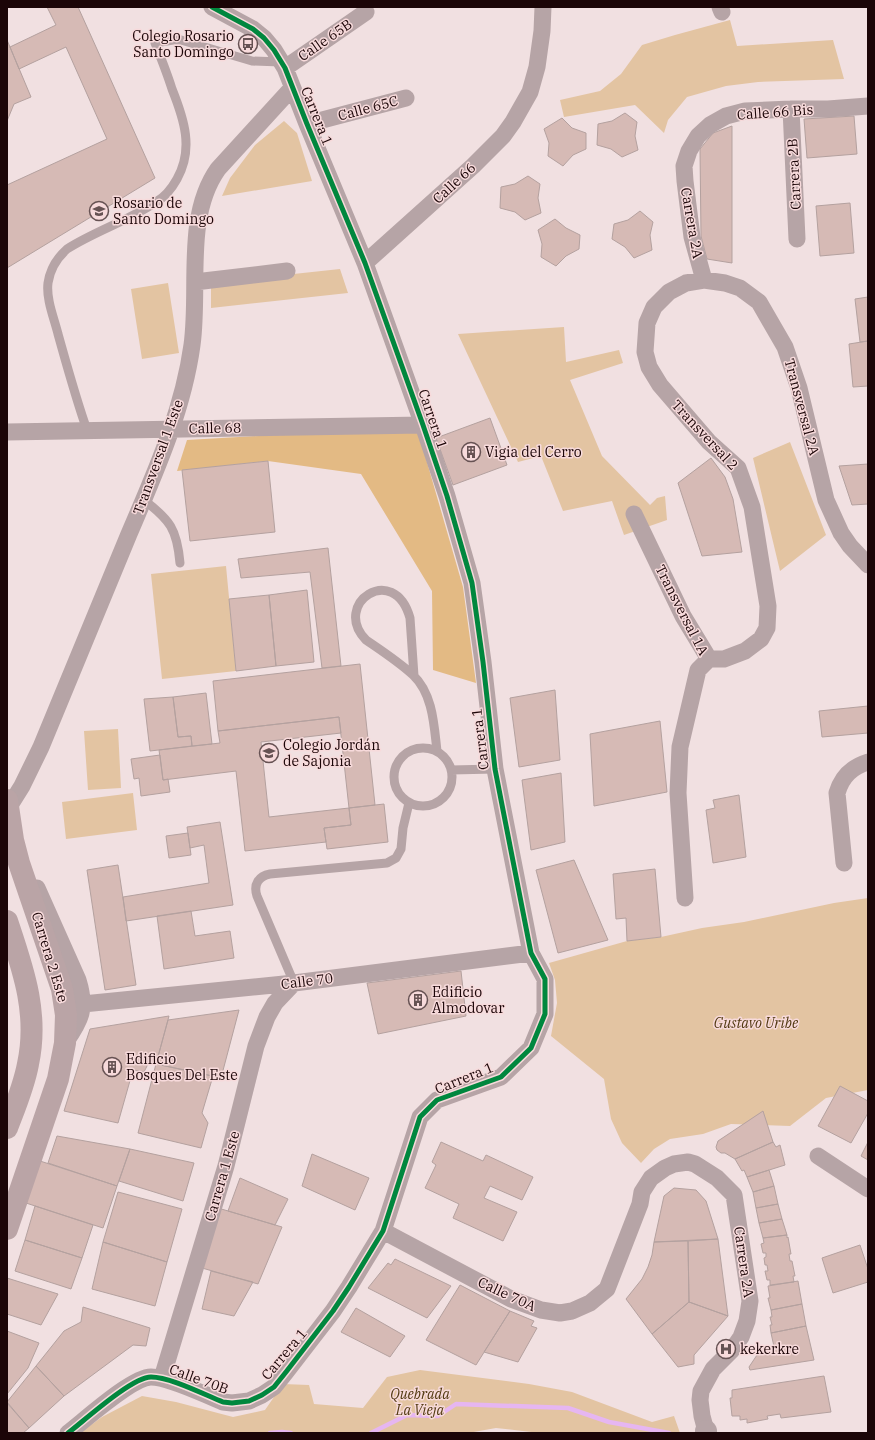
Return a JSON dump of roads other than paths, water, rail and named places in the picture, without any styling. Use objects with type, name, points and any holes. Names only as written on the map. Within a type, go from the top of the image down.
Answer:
[{"type":"main road","name":"Carrera 2 Este","points":[[7,806],[19,863],[62,988],[66,1015],[65,1043],[58,1079],[7,1229]]},
{"type":"main road","points":[[7,921],[27,984],[32,1022],[28,1064],[22,1087],[7,1128]]},
{"type":"street","name":"Carrera 1","points":[[212,7],[253,29],[269,44],[283,65],[365,263],[423,425],[447,496],[472,583],[483,662],[495,769],[531,953],[545,979],[545,1014],[531,1048],[501,1077],[437,1100],[420,1117],[383,1231],[349,1287],[315,1335],[274,1387],[249,1401],[239,1403]]},
{"type":"street","name":"Calle 66","points":[[365,263],[473,166],[503,136],[513,122],[530,92],[541,46],[543,7]]},
{"type":"street","name":"Calle 65B","points":[[283,65],[366,12]]},
{"type":"street","name":"Transversal 1 Este","points":[[7,806],[25,779],[41,747],[172,429],[190,363],[194,328],[197,231],[202,203],[210,180],[218,169],[292,88]]},
{"type":"street","name":"Calle 65C","points":[[307,124],[406,98]]},
{"type":"street","name":"Calle 66 Bis","points":[[684,166],[689,151],[698,136],[710,125],[726,116],[745,111],[791,108],[828,109],[868,106]]},
{"type":"street","name":"Carrera 2B","points":[[791,108],[797,239]]},
{"type":"street","name":"Carrera 2A","points":[[684,166],[692,237],[704,280]]},
{"type":"street","points":[[195,282],[287,271]]},
{"type":"street","name":"Transversal 2A","points":[[704,280],[740,288],[759,302],[785,347],[799,388],[826,500],[841,533],[850,546],[868,565]]},
{"type":"street","name":"Transversal 2","points":[[704,280],[686,283],[669,292],[654,307],[647,323],[645,352],[649,367],[660,385],[709,442],[738,468],[752,507],[768,606],[768,628],[761,639],[745,651],[724,658],[709,659]]},
{"type":"street","name":"Calle 68","points":[[7,432],[423,425]]},
{"type":"street","name":"Transversal 1A","points":[[634,514],[683,616],[709,659],[698,670],[680,747],[678,793],[685,898]]},
{"type":"street","points":[[844,863],[837,792],[845,776],[852,769],[868,762]]},
{"type":"street","points":[[19,863],[36,885],[82,992],[83,1004],[80,1019],[65,1043]]},
{"type":"street","name":"Calle 70","points":[[83,1004],[294,983],[531,953]]},
{"type":"street","name":"Carrera 1 Este","points":[[156,1377],[226,1166],[256,1046],[275,1003],[294,983]]},
{"type":"street","points":[[818,1156],[868,1189]]},
{"type":"street","name":"Carrera 2A","points":[[655,1175],[674,1164],[688,1162],[695,1164],[717,1178],[734,1195],[750,1300],[747,1321],[741,1336],[732,1350],[713,1369],[701,1391],[702,1416],[706,1432]]},
{"type":"street","name":"Calle 70A","points":[[383,1231],[512,1299],[541,1310],[560,1313],[572,1311],[590,1303],[607,1289],[640,1204],[642,1192],[646,1184],[655,1175]]},
{"type":"street","points":[[68,1433],[131,1384],[143,1378],[156,1377]]},
{"type":"street","name":"Calle 70B","points":[[156,1377],[223,1402],[239,1403]]},
{"type":"lane","points":[[87,430],[77,402],[52,310],[48,293],[48,284],[54,265],[67,249],[158,201],[168,192],[180,173],[186,156],[186,134],[180,110],[155,43],[181,40],[252,61],[283,65]]},
{"type":"lane","points":[[144,500],[159,512],[171,526],[178,541],[180,563]]},
{"type":"lane","points":[[414,676],[410,618],[405,604],[394,592],[387,591],[372,593],[366,596],[360,602],[355,614],[355,621],[360,634],[414,676],[425,692],[431,707],[437,751]]},
{"type":"lane","points":[[429,748],[437,751],[447,759],[451,770],[451,786],[447,794],[434,804],[417,806],[409,803],[403,799],[395,786],[394,770],[396,763],[401,757],[414,749],[429,748]]},
{"type":"lane","points":[[451,770],[495,769]]},
{"type":"lane","points":[[294,983],[257,896],[255,890],[257,882],[261,877],[270,874],[387,863],[391,861],[396,858],[401,849],[403,828],[409,803]]},
{"type":"waterway","name":"Quebrada La Vieja","points":[[371,1433],[407,1415],[438,1416],[456,1404],[568,1408],[609,1422],[669,1433]]},
{"type":"waterway","name":"Quebrada La Vieja","points":[[270,1433],[291,1433]]},
{"type":"place","name":"Colegio Rosario Santo Domingo","points":[[248,44]]},
{"type":"place","name":"Rosario de Santo Domingo","points":[[99,211]]},
{"type":"place","name":"Vigia del Cerro","points":[[471,452]]},
{"type":"place","name":"Colegio Jordán de Sajonia","points":[[269,753]]},
{"type":"place","name":"Edificio Almodovar","points":[[418,1000]]},
{"type":"place","name":"Edificio Bosques Del Este","points":[[112,1067]]},
{"type":"place","name":"kekerkre","points":[[726,1349]]},
{"type":"park label","name":"Gustavo Uribe","points":[[756,1023]]}]
